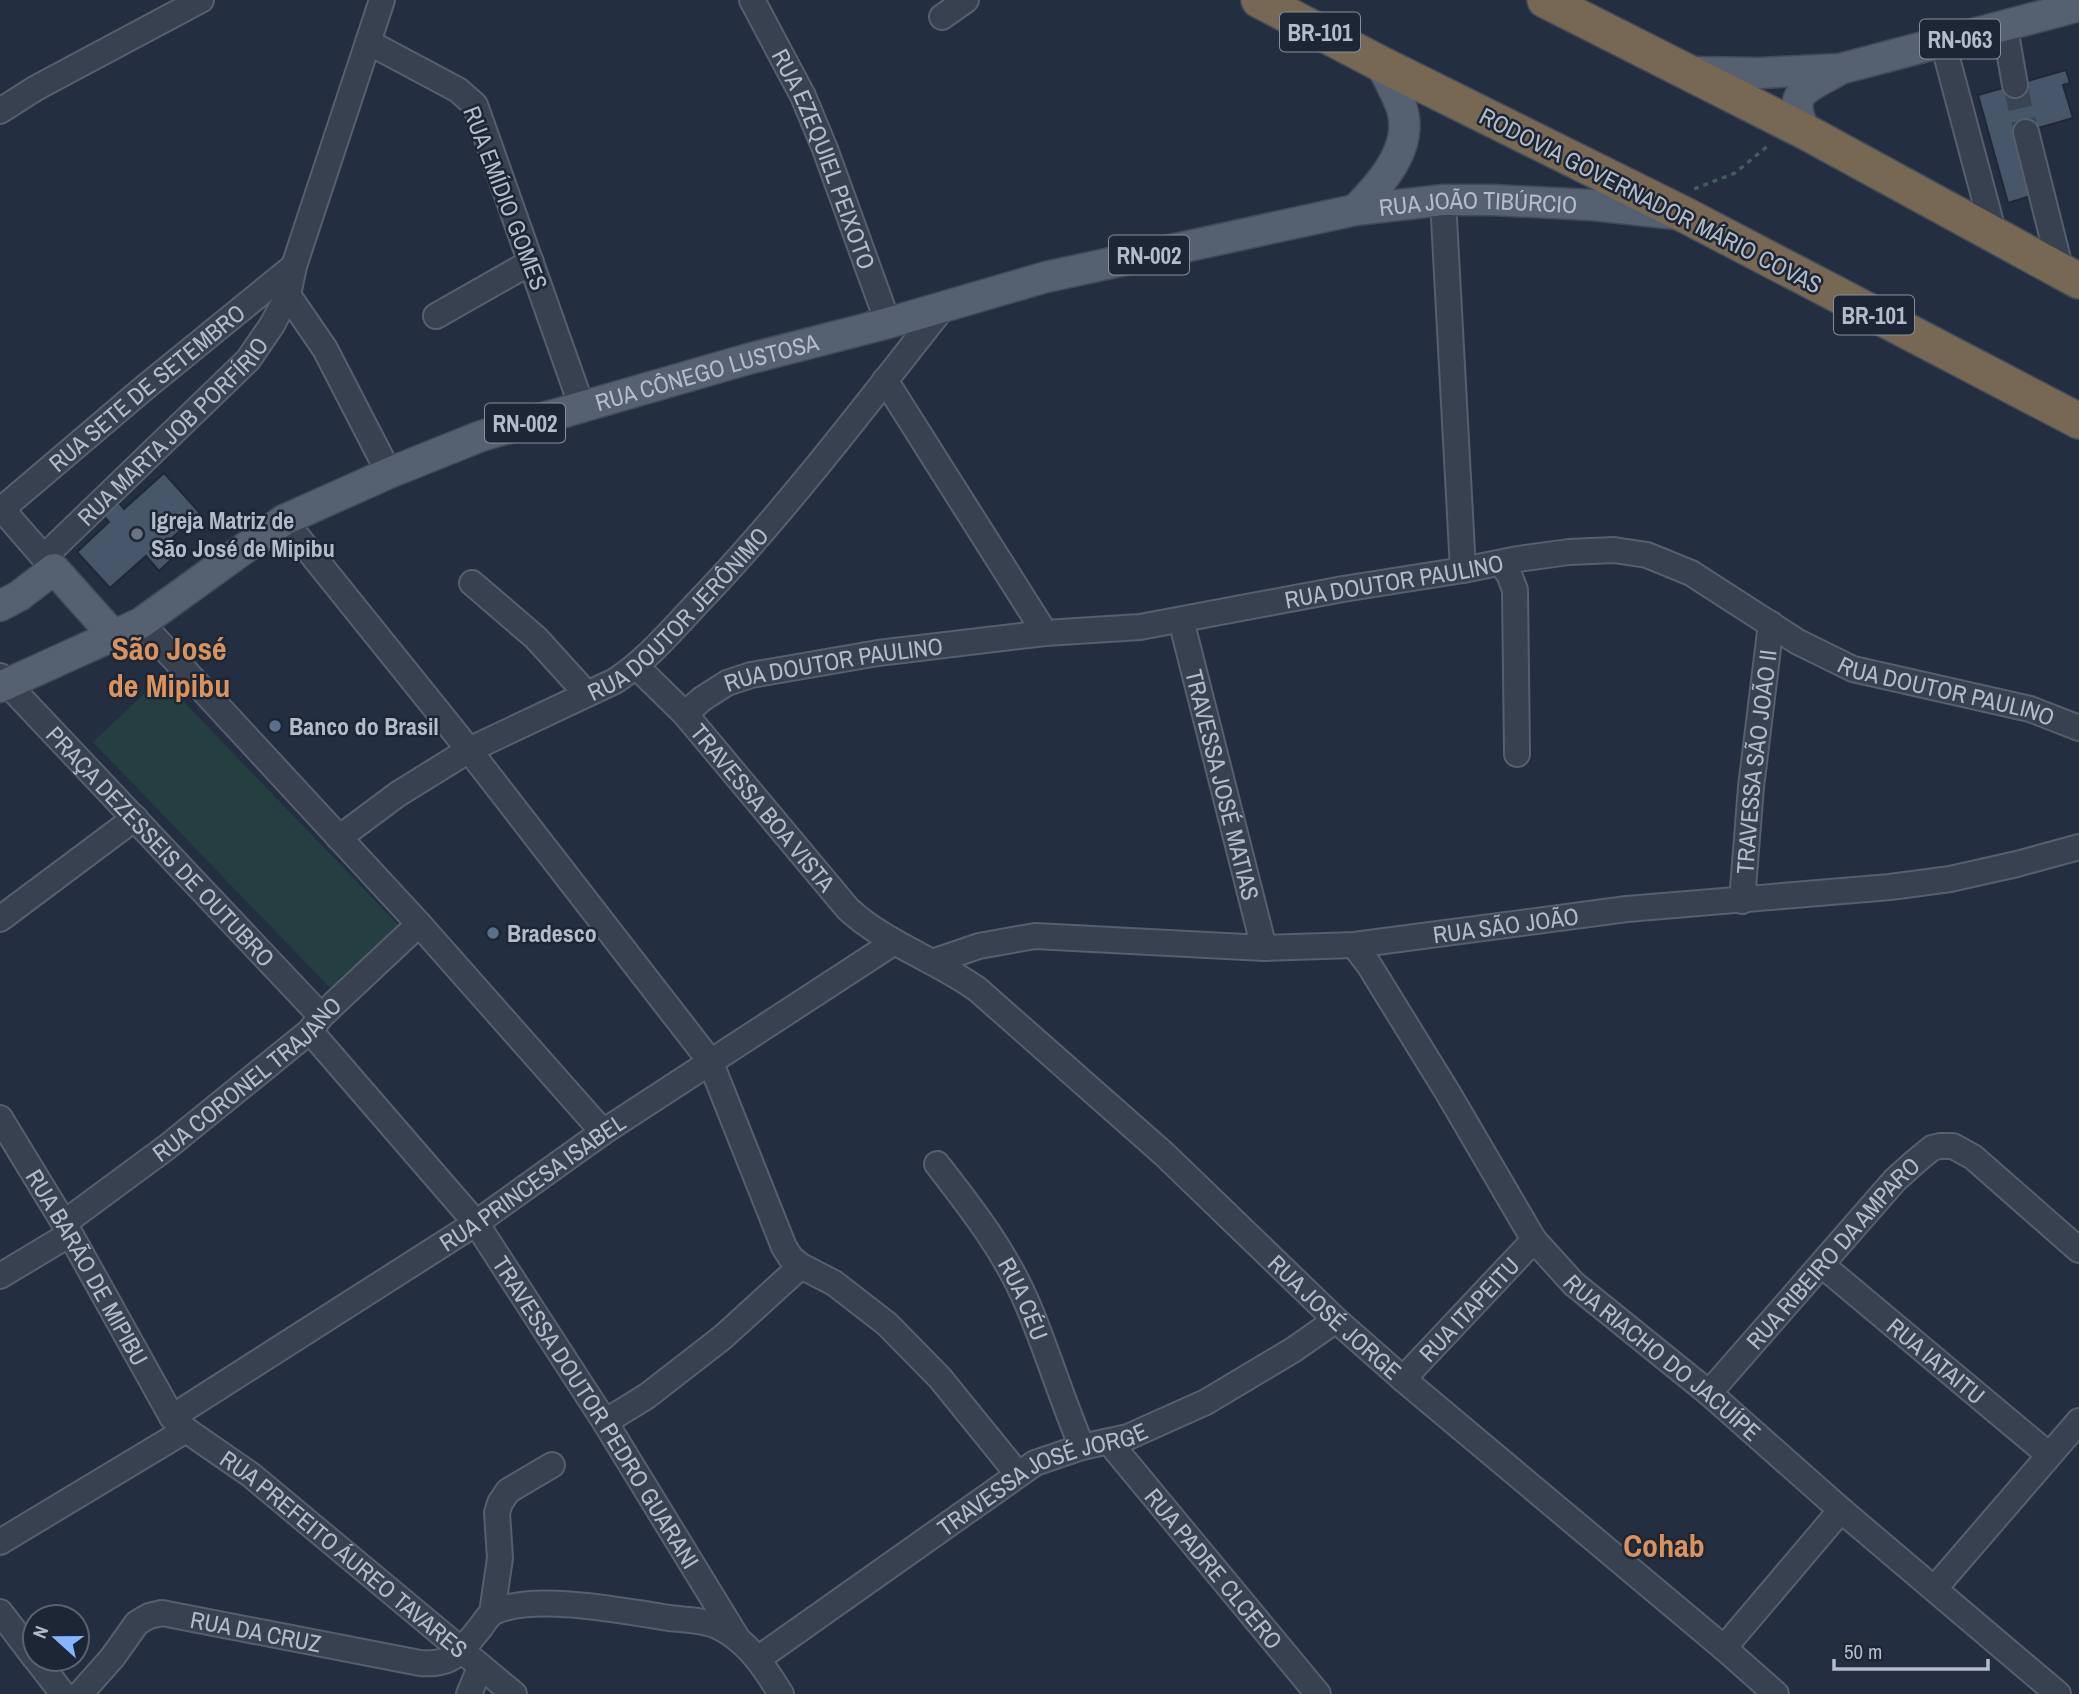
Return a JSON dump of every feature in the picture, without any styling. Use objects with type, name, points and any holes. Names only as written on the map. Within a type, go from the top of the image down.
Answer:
[{"type":"highway","name":"RODOVIA GOVERNADOR MÁRIO COVAS","points":[[1259,0],[1381,64],[1672,208],[2074,417]]},
{"type":"highway","points":[[1545,0],[1800,129],[2070,276]]},
{"type":"main road","name":"RN-063","points":[[1690,72],[1760,73],[1840,69],[2079,6]]},
{"type":"main road","name":"RUA JOÃO TIBÚRCIO","points":[[1354,210],[1387,175],[1398,153],[1403,134],[1403,112],[1381,64]]},
{"type":"main road","name":"RN-063","points":[[1800,129],[1796,110],[1800,97],[1807,88],[1840,69]]},
{"type":"main road","name":"RUA JOÃO TIBÚRCIO","points":[[944,306],[1046,277],[1354,210],[1443,200],[1672,208]]},
{"type":"main road","name":"RUA CÔNEGO LUSTOSA","points":[[141,623],[284,520],[481,436],[944,306]]},
{"type":"main road","points":[[0,606],[19,596],[49,563],[113,635]]},
{"type":"main road","name":"RN-002","points":[[2,682],[141,623]]},
{"type":"street","points":[[0,111],[36,88],[201,0]]},
{"type":"street","name":"RUA SETE DE SETEMBRO","points":[[1,508],[280,289],[294,267],[382,0]]},
{"type":"street","name":"RUA EZEQUIEL PEIXOTO","points":[[752,0],[803,96],[888,323]]},
{"type":"street","points":[[942,17],[966,0]]},
{"type":"street","points":[[2005,27],[2015,85]]},
{"type":"street","name":"RUA EMÍDIO GOMES","points":[[368,42],[458,90],[475,105],[582,407]]},
{"type":"street","points":[[1943,43],[1994,234]]},
{"type":"street","points":[[2026,132],[2070,276]]},
{"type":"street","points":[[1443,200],[1463,570]]},
{"type":"street","points":[[436,316],[531,262]]},
{"type":"street","points":[[280,289],[325,349],[390,473]]},
{"type":"street","name":"RUA MARTA JOB PORFÍRIO","points":[[49,563],[248,360],[272,325],[280,289]]},
{"type":"street","name":"RUA DOUTOR JERÔNIMO","points":[[338,838],[398,794],[469,750],[614,681],[637,667],[788,503],[944,306]]},
{"type":"street","points":[[885,380],[1045,633]]},
{"type":"street","points":[[1,508],[49,563]]},
{"type":"street","points":[[284,520],[469,750],[710,1061],[783,1247],[791,1258],[834,1283],[887,1324],[940,1378],[1017,1474]]},
{"type":"street","name":"RUA DOUTOR PAULINO","points":[[685,713],[727,683],[751,675],[878,653],[1045,633],[1140,627],[1343,589],[1569,552],[1614,550],[1647,555],[1691,573],[1798,642],[1853,668],[2030,709],[2079,729]]},
{"type":"street","points":[[1501,564],[1516,590],[1517,754]]},
{"type":"street","points":[[472,583],[536,638],[586,693]]},
{"type":"street","name":"TRAVESSA JOSÉ MATIAS","points":[[1181,620],[1264,948]]},
{"type":"street","points":[[141,623],[419,924],[603,1132]]},
{"type":"street","name":"TRAVESSA SÃO JOÃO II","points":[[1742,901],[1751,787],[1771,624]]},
{"type":"street","name":"TRAVESSA BOA VISTA","points":[[637,667],[685,713],[848,909],[865,925],[893,943]]},
{"type":"street","name":"PRAÇA DEZESSEIS DE OUTUBRO","points":[[2,682],[135,818],[316,1023]]},
{"type":"street","points":[[0,919],[135,818]]},
{"type":"street","name":"RUA SÃO JOÃO","points":[[932,962],[979,946],[1035,936],[1264,948],[1354,945],[1627,909],[1742,901],[1950,879],[2079,847]]},
{"type":"street","name":"RUA CORONEL TRAJANO","points":[[0,1276],[67,1229],[316,1023],[419,924]]},
{"type":"street","name":"RUA JOSÉ JORGE","points":[[893,943],[958,975],[977,989],[1164,1154],[1336,1320],[1776,1694]]},
{"type":"street","name":"RUA PRINCESA ISABEL","points":[[0,1542],[476,1223],[603,1132],[893,943]]},
{"type":"street","name":"RUA RIACHO DO JACUÍPE","points":[[1354,945],[1448,1093],[1534,1240],[1574,1284],[1709,1393],[1841,1510],[2058,1694]]},
{"type":"street","name":"TRAVESSA DOUTOR PEDRO GUARANI","points":[[316,1023],[476,1223],[605,1422],[738,1639]]},
{"type":"street","name":"RUA BARÃO DE MIPIBU","points":[[0,1118],[179,1424]]},
{"type":"street","name":"RUA RIBEIRO DA AMPARO","points":[[1709,1393],[1895,1180],[1932,1148],[1953,1146],[1973,1157],[2079,1250]]},
{"type":"street","name":"RUA CÉU","points":[[937,1164],[990,1233],[1021,1292],[1083,1447]]},
{"type":"street","name":"RUA ITAPEITU","points":[[1403,1379],[1534,1240]]},
{"type":"street","name":"RUA IATAITU","points":[[1822,1265],[2049,1455]]},
{"type":"street","points":[[605,1422],[647,1396],[723,1337],[801,1266]]},
{"type":"street","name":"TRAVESSA JOSÉ JORGE","points":[[759,1658],[1035,1463],[1083,1447],[1128,1437],[1225,1393],[1336,1320]]},
{"type":"street","points":[[1935,1588],[2079,1421]]},
{"type":"street","name":"RUA PREFEITO ÁUREO TAVARES","points":[[179,1424],[251,1475],[514,1694]]},
{"type":"street","name":"RUA PADRE CLCERO","points":[[1110,1443],[1318,1694]]},
{"type":"street","points":[[461,1650],[492,1613],[500,1558],[496,1513],[499,1503],[508,1491],[552,1465]]},
{"type":"street","points":[[1724,1648],[1841,1510]]},
{"type":"street","points":[[492,1613],[524,1605],[575,1606],[710,1623],[738,1639],[759,1658],[781,1694]]},
{"type":"street","points":[[0,1612],[21,1639]]},
{"type":"street","name":"RUA DA CRUZ","points":[[80,1694],[113,1658],[137,1623],[162,1613],[420,1663],[438,1665],[450,1660],[461,1650]]},
{"type":"street","points":[[469,1694],[480,1668]]},
{"type":"street","points":[[47,1673],[63,1694]]},
{"type":"path","points":[[1672,208],[1710,184],[1735,173],[1800,129]]},
{"type":"green space","points":[[161,678],[403,930],[332,990],[93,742]]},
{"type":"building","points":[[2066,70],[2070,83],[2063,85],[2073,118],[2017,134],[2034,195],[2008,203],[1978,95]]},
{"type":"building","name":"Igreja Matriz de São José de Mipibu","points":[[164,473],[200,513],[164,545],[175,556],[159,571],[146,556],[110,588],[77,552],[109,522],[100,512],[116,499],[124,509]]},
{"type":"tunnel","points":[[2015,85],[2026,132]]},
{"type":"place","name":"Igreja Matriz de São José de Mipibu","points":[[137,534]]},
{"type":"place","name":"Banco do Brasil","points":[[275,726]]},
{"type":"place","name":"Bradesco","points":[[493,933]]},
{"type":"district","name":"São José de Mipibu","points":[[169,666]]},
{"type":"district","name":"Cohab","points":[[1664,1545]]}]
